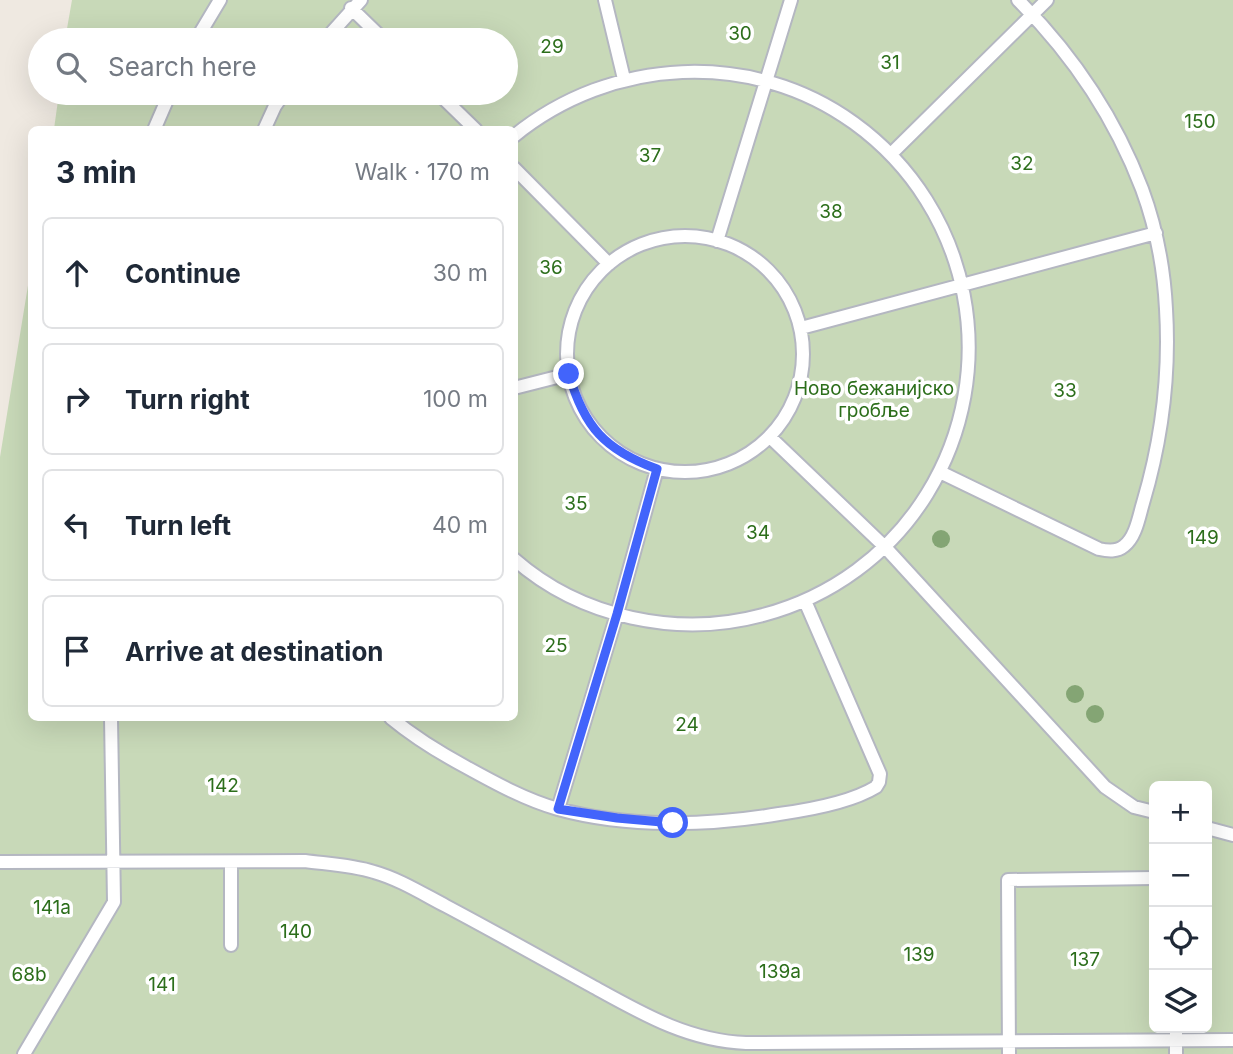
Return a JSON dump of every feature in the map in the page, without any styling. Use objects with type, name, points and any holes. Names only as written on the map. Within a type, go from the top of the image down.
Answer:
[{"type":"lane","points":[[203,28],[220,0]]},
{"type":"lane","points":[[605,0],[624,79]]},
{"type":"lane","points":[[717,241],[791,0]]},
{"type":"lane","points":[[940,472],[1099,549],[1115,551],[1129,541],[1138,521],[1150,481],[1163,416],[1167,358],[1166,308],[1156,233],[1142,190],[1098,98],[1065,52],[1018,0]]},
{"type":"lane","points":[[891,155],[1047,0]]},
{"type":"lane","points":[[335,28],[356,4],[375,28]]},
{"type":"lane","points":[[518,133],[535,119],[578,95],[624,79],[659,72],[732,74],[767,81],[823,104],[854,123],[891,155],[923,193],[947,237],[962,284],[970,332],[968,380],[958,428],[940,472],[916,512],[885,547],[843,580],[806,601],[753,618],[712,624],[671,624],[617,614],[571,597],[518,562]]},
{"type":"lane","points":[[156,126],[165,105]]},
{"type":"lane","points":[[266,126],[276,105]]},
{"type":"lane","points":[[450,105],[472,126]]},
{"type":"lane","points":[[518,172],[609,264]]},
{"type":"lane","points":[[801,328],[1156,233]]},
{"type":"lane","points":[[671,237],[717,241],[741,250],[762,264],[779,283],[792,304],[801,328],[804,351],[802,375],[785,419],[770,437],[754,450],[718,468],[677,472],[657,469],[631,459],[608,444],[590,424],[576,400],[569,374],[567,349],[571,325],[579,302],[592,282],[609,264],[628,251],[671,237]]},
{"type":"lane","points":[[518,387],[569,374]]},
{"type":"lane","points":[[770,437],[885,547],[1105,788],[1134,807],[1149,811]]},
{"type":"lane","points":[[558,809],[617,614],[657,469]]},
{"type":"lane","points":[[394,721],[455,761],[490,780],[558,809],[630,820],[698,824],[801,811],[869,792],[876,788],[879,782],[878,768],[806,601]]},
{"type":"lane","points":[[24,1054],[114,902],[111,721]]},
{"type":"lane","points":[[1212,829],[1233,835]]},
{"type":"lane","points":[[1,862],[305,861],[376,872],[395,879],[481,924],[653,1020],[707,1038],[746,1042],[1009,1040],[1176,1033],[1233,1040]]},
{"type":"lane","points":[[231,862],[231,944]]},
{"type":"lane","points":[[1009,1054],[1008,880],[1149,878]]},
{"type":"lane","points":[[1176,1033],[1176,1054]]},
{"type":"green space","name":"Ново бежанијско гробље","points":[[72,0],[1233,0],[1233,1054],[0,1054],[0,457],[28,285],[28,721],[518,721],[518,126],[54,126],[57,105],[518,105],[518,28],[67,28]]},
{"type":"route","points":[[569,374],[576,400],[590,424],[608,444],[631,459],[657,469],[617,614],[558,809],[673,823]]},
{"type":"park label","name":"30","points":[[740,33]]},
{"type":"park label","name":"29","points":[[552,46]]},
{"type":"park label","name":"31","points":[[890,62]]},
{"type":"park label","name":"150","points":[[1200,121]]},
{"type":"park label","name":"37","points":[[650,155]]},
{"type":"park label","name":"32","points":[[1022,163]]},
{"type":"park label","name":"38","points":[[831,211]]},
{"type":"park label","name":"36","points":[[551,267]]},
{"type":"park label","name":"33","points":[[1065,390]]},
{"type":"park label","name":"35","points":[[576,503]]},
{"type":"park label","name":"34","points":[[758,532]]},
{"type":"park label","name":"149","points":[[1203,537]]},
{"type":"park label","name":"25","points":[[556,645]]},
{"type":"park label","name":"24","points":[[687,724]]},
{"type":"park label","name":"142","points":[[223,785]]},
{"type":"park label","name":"141a","points":[[52,907]]},
{"type":"park label","name":"140","points":[[296,931]]},
{"type":"park label","name":"139","points":[[919,954]]},
{"type":"park label","name":"137","points":[[1085,959]]},
{"type":"park label","name":"139a","points":[[780,971]]},
{"type":"park label","name":"68b","points":[[29,974]]},
{"type":"park label","name":"141","points":[[162,984]]}]
